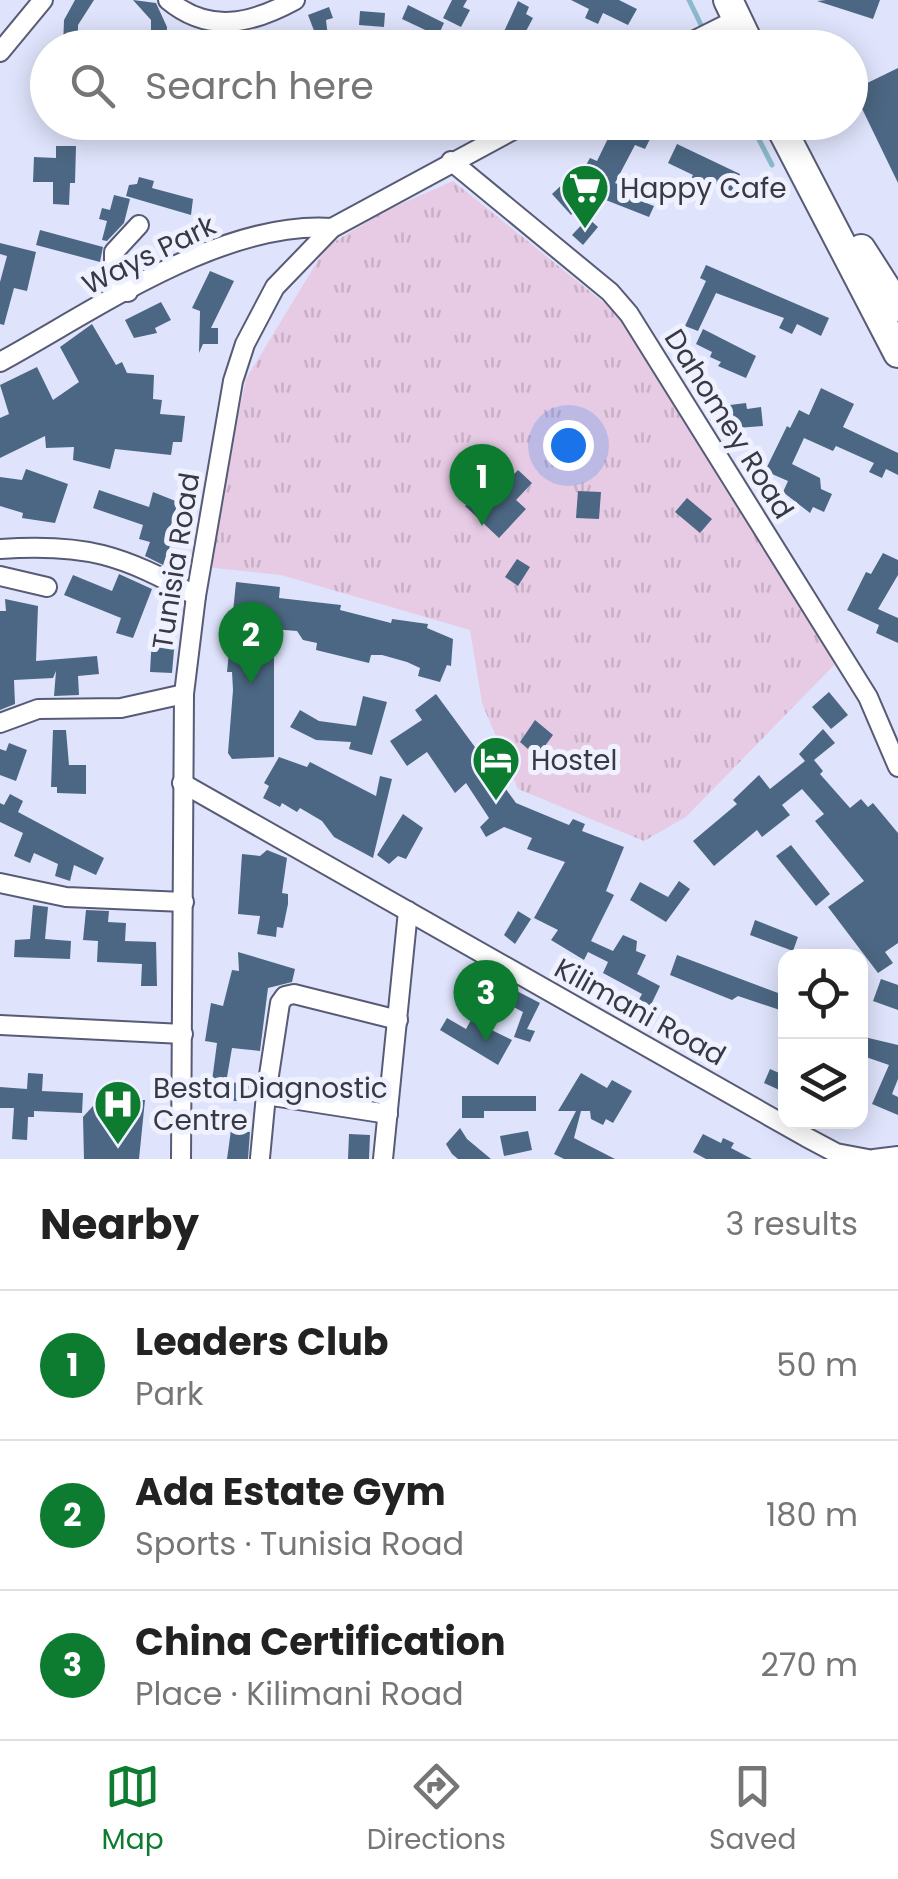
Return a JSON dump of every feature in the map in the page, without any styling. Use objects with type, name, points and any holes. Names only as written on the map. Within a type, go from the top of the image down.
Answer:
[{"type":"highway","points":[[787,140],[898,353]]},
{"type":"highway","points":[[797,140],[898,307]]},
{"type":"street","points":[[0,52],[43,0]]},
{"type":"street","points":[[168,0],[206,22],[230,24],[255,19],[295,0]]},
{"type":"street","name":"Tunisia Road","points":[[182,1159],[184,694],[232,381],[245,344],[284,276],[332,228],[492,140]]},
{"type":"street","name":"Dahomey Road","points":[[451,161],[610,292],[629,314],[868,697],[898,767]]},
{"type":"street","points":[[121,290],[114,252],[139,225]]},
{"type":"street","name":"Ways Park","points":[[0,362],[121,290],[178,265],[244,241],[312,227],[332,228]]},
{"type":"street","points":[[0,549],[87,549],[114,554],[196,596]]},
{"type":"street","points":[[0,576],[47,587]]},
{"type":"street","points":[[0,723],[38,709],[121,708],[184,694]]},
{"type":"street","name":"Kilimani Road","points":[[182,783],[836,1153],[871,1159],[898,1156]]},
{"type":"street","points":[[0,882],[66,897],[184,902]]},
{"type":"street","points":[[384,1159],[408,911]]},
{"type":"street","points":[[260,1158],[280,1004],[285,996],[294,994],[398,1020]]},
{"type":"street","points":[[0,1025],[183,1034]]},
{"type":"street","points":[[266,1096],[388,1114]]},
{"type":"green space","points":[[453,181],[634,327],[722,485],[839,660],[686,817],[644,841],[518,789],[482,703],[470,630],[281,575],[205,567],[246,379],[326,247],[385,211]]},
{"type":"building","points":[[75,0],[94,0],[78,30],[64,30],[64,20]]},
{"type":"building","points":[[133,0],[156,3],[167,30],[151,30],[151,20]]},
{"type":"building","points":[[452,0],[467,0],[463,7],[470,10],[461,27],[443,18]]},
{"type":"building","points":[[571,0],[619,0],[637,9],[628,25],[603,13],[598,24],[585,18],[589,9]]},
{"type":"building","points":[[880,0],[873,19],[817,1]]},
{"type":"building","points":[[518,1],[529,7],[526,14],[533,18],[527,30],[505,30]]},
{"type":"building","points":[[408,5],[444,23],[441,30],[425,30],[402,19]]},
{"type":"building","points":[[329,7],[333,18],[326,20],[327,30],[314,30],[308,15]]},
{"type":"building","points":[[360,11],[385,13],[384,27],[359,25]]},
{"type":"building","points":[[898,68],[898,183],[868,121],[868,83]]},
{"type":"building","points":[[607,140],[650,140],[645,149],[635,145],[615,183],[644,195],[641,201],[654,206],[649,217],[593,195],[571,215],[552,194],[569,178],[575,184],[590,158],[597,161]]},
{"type":"building","points":[[677,144],[740,174],[732,192],[707,180],[702,191],[688,185],[693,175],[668,163]]},
{"type":"building","points":[[56,146],[76,146],[75,183],[70,183],[69,205],[53,204],[53,182],[33,182],[34,157],[56,158]]},
{"type":"building","points":[[139,177],[154,181],[152,188],[193,199],[191,215],[126,196],[129,185],[137,184]]},
{"type":"building","points":[[114,195],[130,199],[124,223],[107,241],[102,240],[107,221],[99,219],[102,208],[110,210]]},
{"type":"building","name":"Happy Cafe","points":[[588,218],[598,227],[583,245],[572,235]]},
{"type":"building","points":[[40,230],[103,247],[100,262],[36,245]]},
{"type":"building","points":[[0,243],[36,252],[27,291],[14,288],[4,325],[0,324],[0,282],[7,256],[0,254]]},
{"type":"building","points":[[706,265],[829,318],[821,336],[797,324],[792,334],[779,328],[784,318],[716,293],[698,331],[685,326],[706,281],[700,278]]},
{"type":"building","points":[[210,271],[234,281],[211,328],[218,328],[218,344],[203,344],[199,353],[200,311],[192,308]]},
{"type":"building","points":[[161,302],[171,320],[155,328],[157,333],[134,338],[125,320]]},
{"type":"building","points":[[92,324],[116,365],[122,362],[127,373],[154,375],[153,399],[162,400],[160,414],[185,416],[182,442],[173,442],[171,455],[115,449],[110,469],[73,460],[74,447],[46,448],[45,436],[0,458],[0,418],[9,414],[0,385],[37,367],[53,400],[79,382],[60,347]]},
{"type":"building","points":[[703,329],[756,356],[746,378],[718,366],[721,362],[710,357],[712,352],[696,344]]},
{"type":"building","points":[[821,388],[854,404],[843,427],[898,453],[898,475],[886,469],[882,478],[869,472],[874,463],[836,446],[833,451],[804,438],[792,464],[820,478],[821,489],[832,494],[824,512],[813,507],[810,513],[783,492],[788,481],[765,471],[787,426],[790,428],[799,410],[809,415]]},
{"type":"building","points":[[746,403],[747,409],[761,407],[763,426],[737,428],[730,405]]},
{"type":"building","points":[[26,469],[68,484],[55,523],[22,518],[23,513],[0,506],[0,477],[22,480]]},
{"type":"building","points":[[518,470],[532,483],[516,500],[526,509],[499,538],[465,506],[477,494],[472,489],[487,473],[501,487]]},
{"type":"building","points":[[99,490],[149,507],[153,492],[178,502],[170,528],[176,530],[163,565],[145,556],[150,542],[139,539],[143,525],[93,508]]},
{"type":"building","points":[[578,491],[601,492],[599,519],[576,518]]},
{"type":"building","points":[[687,498],[712,519],[700,533],[675,512]]},
{"type":"building","points":[[883,553],[898,560],[898,575],[878,609],[898,618],[898,643],[876,633],[879,625],[847,610],[866,572],[871,574]]},
{"type":"building","points":[[517,559],[530,567],[518,586],[505,577]]},
{"type":"building","points":[[119,574],[152,589],[133,638],[116,633],[121,618],[64,595],[73,575],[112,591]]},
{"type":"building","points":[[236,582],[280,587],[279,598],[341,605],[340,610],[391,623],[392,619],[428,624],[427,628],[453,639],[451,666],[447,665],[440,682],[418,676],[420,668],[407,662],[371,655],[369,663],[316,650],[317,643],[303,640],[297,631],[260,628],[256,656],[274,658],[274,757],[232,759],[228,753],[232,672],[227,672]]},
{"type":"building","points":[[5,599],[38,606],[36,661],[97,656],[99,674],[78,676],[79,695],[54,696],[56,671],[53,678],[14,680],[15,704],[0,710],[0,611],[6,611]]},
{"type":"building","points":[[152,636],[175,638],[172,673],[150,672]]},
{"type":"building","points":[[829,692],[848,715],[831,729],[812,707]]},
{"type":"building","points":[[436,694],[516,803],[569,825],[573,819],[585,824],[582,831],[624,847],[606,891],[614,895],[591,941],[613,951],[623,935],[637,941],[636,951],[646,955],[637,974],[660,986],[648,1011],[636,1005],[642,994],[603,973],[608,962],[588,952],[584,960],[551,940],[558,930],[534,918],[565,862],[527,849],[532,838],[504,827],[486,837],[480,827],[489,818],[466,783],[455,793],[427,752],[407,766],[390,741],[422,720],[415,710]]},
{"type":"building","points":[[363,696],[387,702],[372,755],[349,749],[351,742],[316,740],[290,727],[300,710],[319,721],[356,726]]},
{"type":"building","points":[[535,720],[553,735],[537,757],[520,742]]},
{"type":"building","points":[[823,729],[835,743],[814,760],[823,771],[820,774],[850,808],[861,799],[868,807],[873,803],[898,833],[898,943],[885,952],[893,963],[878,973],[868,960],[868,949],[860,949],[828,907],[864,881],[815,821],[824,814],[802,789],[782,805],[790,815],[762,837],[757,830],[714,866],[693,841],[737,804],[733,800],[759,775],[770,789],[805,761],[799,754]]},
{"type":"building","points":[[53,730],[66,730],[69,765],[86,765],[86,794],[57,793],[57,787],[51,787]]},
{"type":"building","points":[[9,743],[27,750],[16,781],[0,775],[0,749],[6,751]]},
{"type":"building","points":[[279,757],[307,767],[310,762],[376,796],[380,776],[392,779],[373,858],[334,837],[322,821],[300,808],[297,812],[263,798],[269,786],[264,783]]},
{"type":"building","points":[[10,794],[23,801],[18,812],[104,858],[96,875],[74,865],[70,881],[55,876],[58,864],[34,853],[30,863],[14,856],[23,833],[0,822],[0,803],[4,805]]},
{"type":"building","points":[[403,814],[423,828],[406,859],[398,856],[389,864],[377,855]]},
{"type":"building","points":[[791,845],[830,894],[816,906],[776,856]]},
{"type":"building","points":[[267,850],[287,858],[282,893],[288,894],[288,904],[283,928],[277,927],[276,937],[257,934],[260,916],[238,914],[242,854],[260,856]]},
{"type":"building","points":[[679,881],[690,889],[666,922],[630,900],[640,882],[668,897]]},
{"type":"building","points":[[33,905],[48,907],[45,939],[71,941],[70,959],[14,957],[15,940],[30,939]]},
{"type":"building","points":[[86,910],[109,911],[108,922],[126,923],[125,941],[156,942],[157,986],[141,986],[142,964],[97,962],[98,941],[83,940]]},
{"type":"building","points":[[518,911],[531,919],[515,944],[504,935]]},
{"type":"building","points":[[755,920],[798,937],[794,949],[788,949],[750,935]]},
{"type":"building","points":[[238,952],[295,969],[292,982],[268,988],[260,1051],[232,1048],[226,1083],[212,1081],[217,1043],[205,1041],[211,1003],[223,1006],[232,970],[239,971]]},
{"type":"building","points":[[677,955],[778,993],[778,1009],[738,996],[732,1000],[670,975]]},
{"type":"building","points":[[881,979],[898,985],[898,1010],[873,1001]]},
{"type":"building","points":[[513,989],[540,1003],[527,1029],[535,1031],[530,1042],[514,1037],[523,1012],[506,1003]]},
{"type":"building","points":[[447,1018],[466,1029],[471,1020],[512,1040],[498,1065],[440,1030]]},
{"type":"building","points":[[868,1038],[898,1045],[898,1079],[892,1094],[898,1097],[898,1115],[872,1104],[889,1065],[868,1058]]},
{"type":"building","points":[[770,1069],[778,1072],[778,1089],[764,1083]]},
{"type":"building","points":[[28,1073],[43,1074],[42,1091],[83,1093],[82,1113],[34,1111],[34,1117],[28,1117],[27,1140],[12,1139],[14,1108],[0,1108],[0,1087],[27,1089]]},
{"type":"building","points":[[581,1073],[607,1088],[612,1080],[632,1091],[613,1123],[606,1119],[603,1125],[591,1119],[590,1111],[581,1111],[574,1138],[615,1159],[564,1159],[554,1154],[576,1111],[558,1111]]},
{"type":"building","points":[[227,1082],[249,1084],[247,1102],[225,1100]]},
{"type":"building","points":[[102,1096],[106,1100],[145,1100],[139,1159],[84,1159],[83,1117]]},
{"type":"building","points":[[462,1096],[536,1096],[536,1111],[484,1111],[484,1118],[462,1118]]},
{"type":"building","points":[[460,1128],[491,1159],[458,1159],[452,1154],[446,1144]]},
{"type":"building","points":[[231,1130],[250,1132],[248,1159],[227,1159]]},
{"type":"building","points":[[528,1131],[532,1150],[504,1156],[500,1136]]},
{"type":"building","points":[[349,1134],[370,1135],[369,1159],[348,1159]]},
{"type":"building","points":[[703,1134],[721,1143],[723,1138],[734,1143],[731,1148],[752,1159],[706,1159],[693,1152]]},
{"type":"waterway","points":[[689,0],[703,29]]},
{"type":"waterway","points":[[759,140],[772,165]]},
{"type":"place","name":"Happy Cafe","points":[[585,230]]},
{"type":"place","name":"Leaders Club","points":[[482,526]]},
{"type":"place","name":"Ada Estate Gym","points":[[251,684]]},
{"type":"place","name":"Hostel","points":[[496,802]]},
{"type":"place","name":"China Certification","points":[[486,1042]]},
{"type":"place","name":"Besta Diagnostic Centre","points":[[118,1146]]}]
